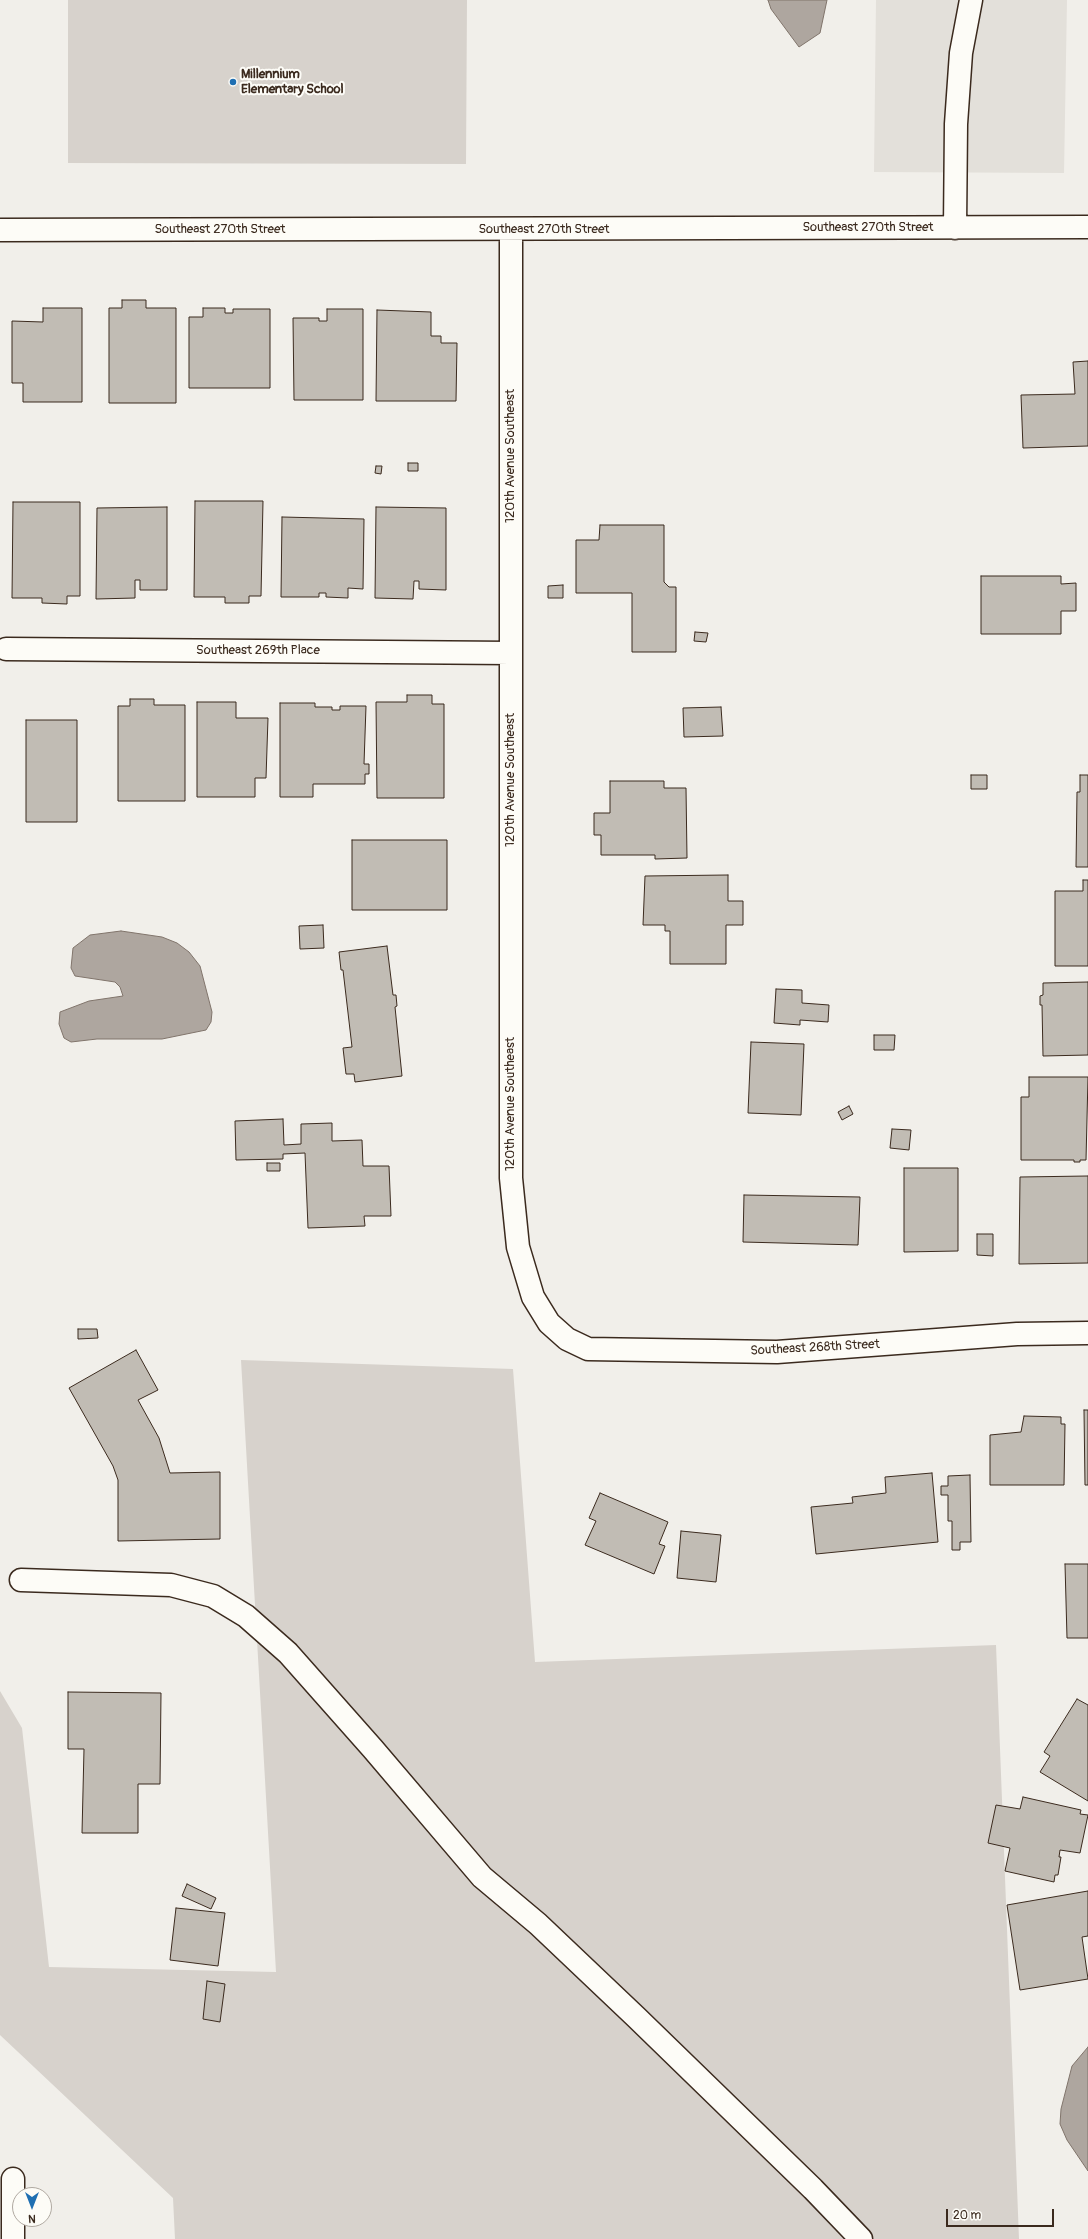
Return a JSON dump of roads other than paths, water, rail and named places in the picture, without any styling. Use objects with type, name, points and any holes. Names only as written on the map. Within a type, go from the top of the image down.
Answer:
[{"type":"street","points":[[955,228],[956,124],[961,61],[971,0]]},
{"type":"street","name":"Southeast 270th Street","points":[[0,230],[511,230],[1088,227]]},
{"type":"street","name":"120th Avenue Southeast","points":[[511,230],[511,1178],[518,1247],[533,1297],[549,1323]]},
{"type":"street","name":"Southeast 269th Place","points":[[6,649],[511,653]]},
{"type":"street","name":"Southeast 268th Street","points":[[549,1323],[567,1339],[588,1349],[778,1352],[1017,1334],[1088,1333]]},
{"type":"street","points":[[21,1580],[171,1585],[213,1596],[246,1616],[288,1653],[378,1754],[482,1877],[538,1924],[636,2017],[813,2189],[861,2239]]},
{"type":"street","points":[[13,2179],[13,2239]]},
{"type":"place","name":"Millennium Elementary School","points":[[233,82]]}]
